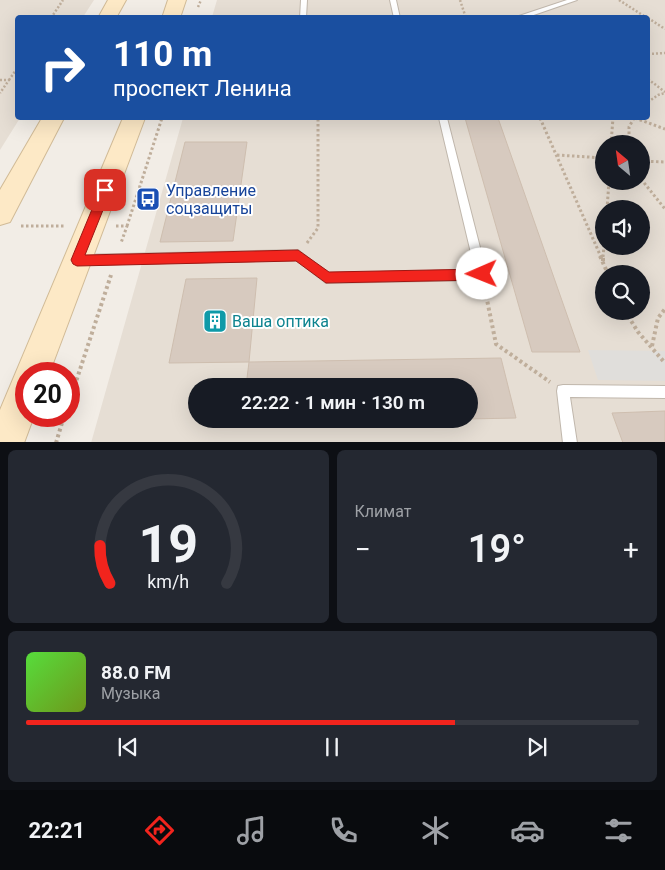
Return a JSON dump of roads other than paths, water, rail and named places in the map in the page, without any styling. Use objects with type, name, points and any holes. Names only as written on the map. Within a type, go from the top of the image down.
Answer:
[{"type":"main road","points":[[109,15],[117,0]]},
{"type":"main road","points":[[172,15],[178,0]]},
{"type":"main road","points":[[9,220],[52,120]]},
{"type":"main road","points":[[37,362],[134,120]]},
{"type":"main road","points":[[5,442],[15,417]]},
{"type":"lane","points":[[303,15],[304,0]]},
{"type":"lane","points":[[393,0],[396,15]]},
{"type":"lane","points":[[526,15],[574,0]]},
{"type":"lane","points":[[77,260],[298,255],[326,278],[482,274],[444,120]]},
{"type":"lane","points":[[570,442],[563,391],[665,392]]},
{"type":"place","name":"Управление соцзащиты","points":[[148,199]]},
{"type":"place","name":"Ваша оптика","points":[[215,321]]}]
